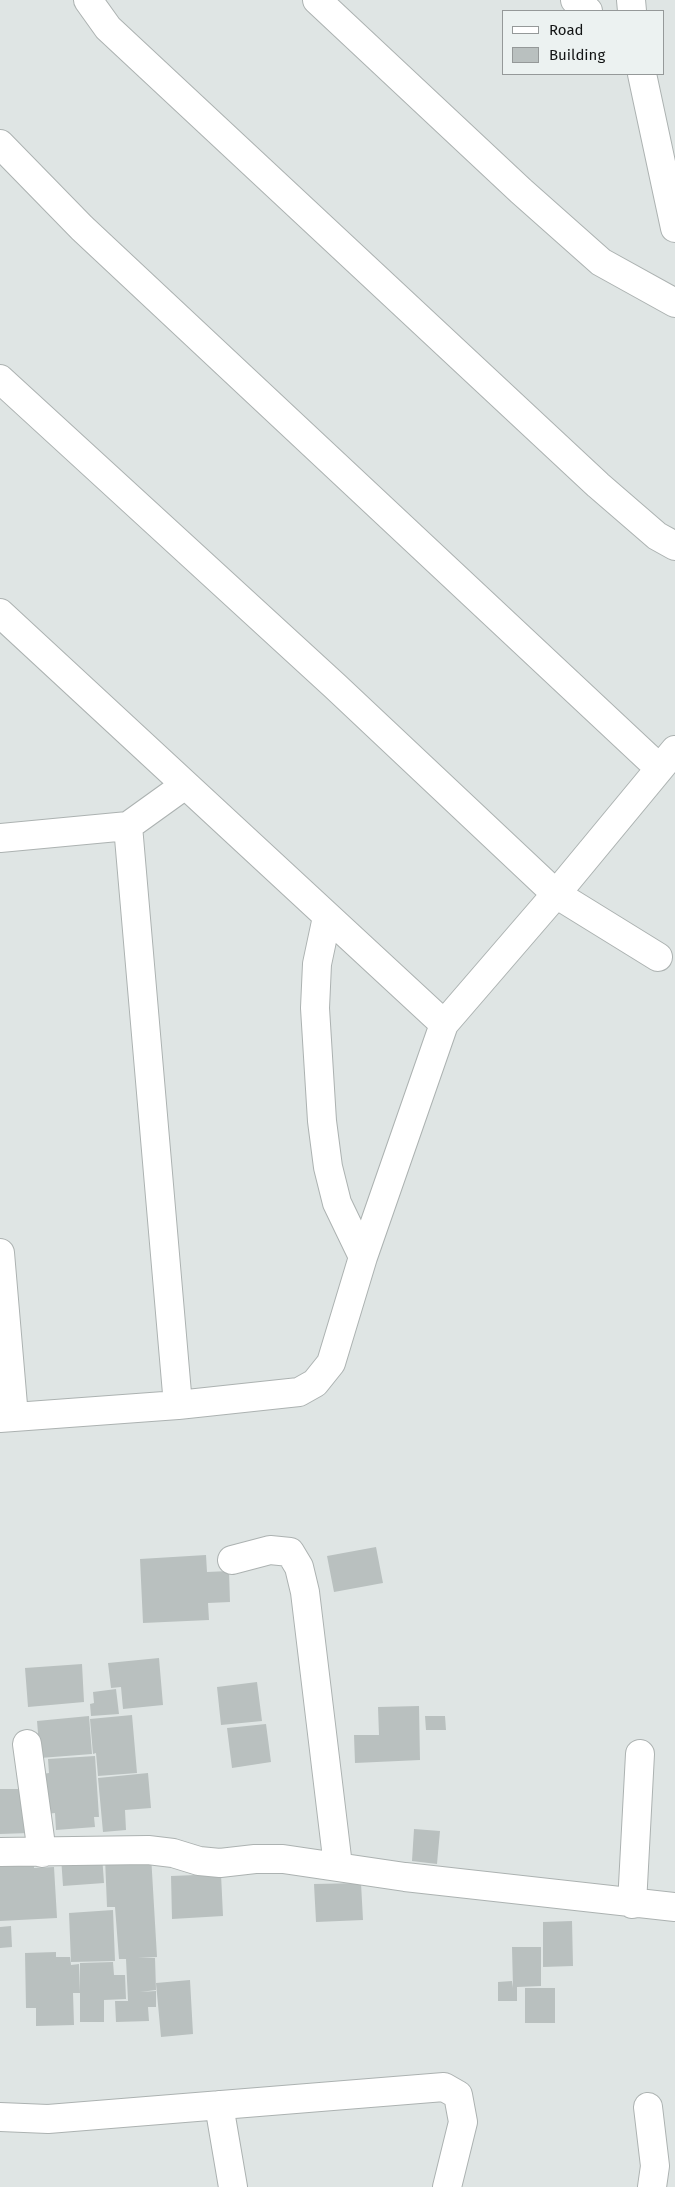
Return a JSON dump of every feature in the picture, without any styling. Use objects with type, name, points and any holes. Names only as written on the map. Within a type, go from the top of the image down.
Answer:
[{"type":"street","points":[[88,0],[108,28],[598,485],[657,536],[675,546]]},
{"type":"street","points":[[317,0],[521,191],[602,262],[675,303]]},
{"type":"street","points":[[575,0],[587,10]]},
{"type":"street","points":[[642,75],[675,228]]},
{"type":"street","points":[[0,144],[82,228],[667,759],[556,894],[444,1024],[363,1257],[331,1364],[315,1383],[299,1392],[178,1405],[7,1418],[0,1253]]},
{"type":"street","points":[[0,379],[335,686],[556,894],[658,957]]},
{"type":"street","points":[[0,613],[327,918],[444,1024]]},
{"type":"street","points":[[0,838],[128,826],[185,785]]},
{"type":"street","points":[[128,826],[178,1405]]},
{"type":"street","points":[[327,918],[317,964],[315,1008],[322,1122],[328,1167],[338,1203],[363,1257]]},
{"type":"street","points":[[232,1560],[270,1550],[290,1552],[299,1567],[305,1592],[338,1866]]},
{"type":"street","points":[[27,1744],[42,1852]]},
{"type":"street","points":[[632,1904],[640,1754]]},
{"type":"street","points":[[0,1852],[148,1850],[174,1853],[199,1861],[220,1863],[255,1859],[283,1859],[405,1877],[675,1908]]},
{"type":"street","points":[[0,2117],[48,2119],[444,2087],[458,2095],[463,2122],[447,2187]]},
{"type":"street","points":[[219,2105],[233,2187]]},
{"type":"street","points":[[648,2107],[655,2166],[652,2187]]},
{"type":"building","points":[[376,1547],[383,1583],[334,1592],[327,1556]]},
{"type":"building","points":[[206,1555],[207,1572],[229,1571],[230,1602],[208,1603],[209,1620],[143,1623],[140,1559]]},
{"type":"building","points":[[159,1658],[163,1705],[123,1709],[121,1687],[111,1688],[108,1663]]},
{"type":"building","points":[[82,1664],[84,1702],[28,1707],[25,1668]]},
{"type":"building","points":[[257,1682],[262,1721],[221,1725],[217,1687]]},
{"type":"building","points":[[116,1689],[119,1714],[91,1716],[90,1704],[94,1703],[93,1692]]},
{"type":"building","points":[[419,1706],[420,1760],[355,1763],[354,1735],[379,1735],[378,1707]]},
{"type":"building","points":[[132,1715],[137,1773],[98,1776],[96,1753],[93,1754],[90,1719]]},
{"type":"building","points":[[89,1716],[92,1754],[40,1758],[37,1721]]},
{"type":"building","points":[[425,1716],[445,1716],[446,1730],[426,1730]]},
{"type":"building","points":[[266,1724],[271,1762],[232,1768],[227,1728]]},
{"type":"building","points":[[95,1756],[99,1817],[94,1817],[95,1827],[56,1830],[55,1813],[46,1814],[43,1774],[49,1773],[48,1759]]},
{"type":"building","points":[[148,1773],[151,1808],[125,1810],[126,1830],[103,1832],[98,1778]]},
{"type":"building","points":[[0,1789],[29,1789],[29,1833],[0,1834]]},
{"type":"building","points":[[414,1829],[440,1831],[437,1864],[412,1861]]},
{"type":"building","points":[[102,1855],[104,1883],[63,1886],[61,1857]]},
{"type":"building","points":[[151,1855],[157,1957],[138,1958],[155,1958],[156,1990],[140,1992],[156,1991],[156,2007],[148,2007],[149,2021],[116,2022],[115,2001],[128,2001],[126,1959],[119,1959],[115,1907],[107,1907],[105,1858]]},
{"type":"building","points":[[34,1860],[34,1868],[54,1867],[57,1918],[0,1921],[0,1862]]},
{"type":"building","points":[[221,1874],[223,1916],[172,1919],[171,1876]]},
{"type":"building","points":[[361,1883],[363,1920],[316,1922],[314,1884]]},
{"type":"building","points":[[113,1910],[115,1961],[71,1962],[69,1913]]},
{"type":"building","points":[[572,1921],[573,1966],[543,1967],[543,1922]]},
{"type":"building","points":[[11,1926],[12,1947],[0,1948],[0,1927]]},
{"type":"building","points":[[512,1947],[541,1947],[541,1986],[517,1987],[517,2001],[498,2001],[498,1982],[512,1981],[513,1988]]},
{"type":"building","points":[[56,1952],[56,1957],[70,1957],[71,1965],[79,1964],[80,1993],[73,1993],[74,2025],[36,2026],[36,2008],[26,2008],[25,1953]]},
{"type":"building","points":[[113,1962],[114,1975],[125,1975],[126,1999],[104,2000],[104,2022],[80,2022],[80,1963]]},
{"type":"building","points":[[190,1980],[193,2034],[161,2037],[156,1983]]},
{"type":"building","points":[[525,1988],[555,1988],[555,2023],[525,2023]]}]
